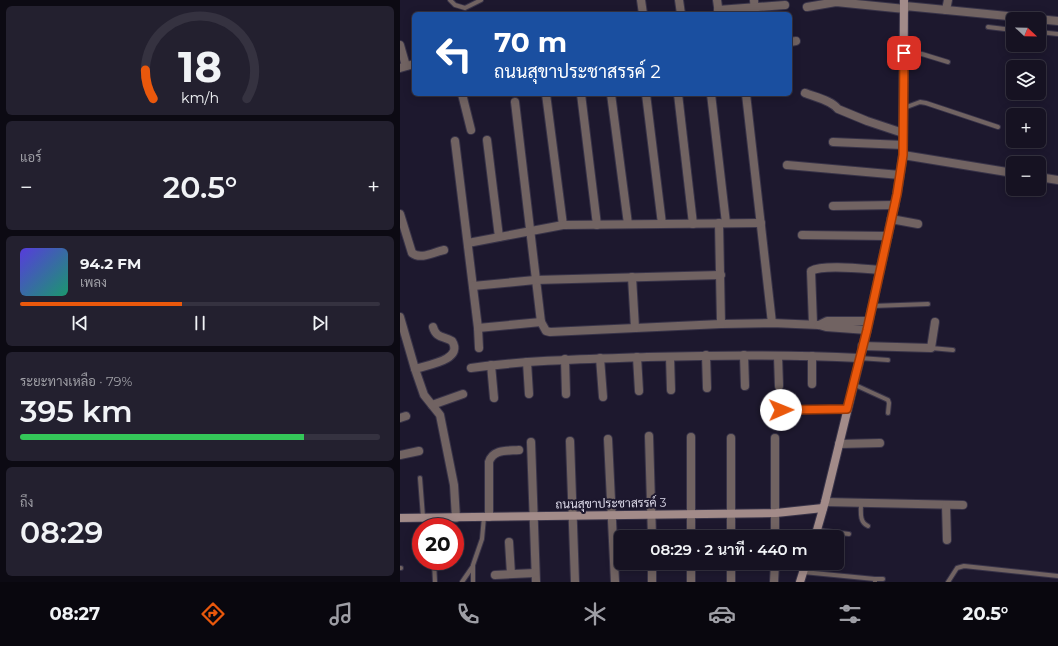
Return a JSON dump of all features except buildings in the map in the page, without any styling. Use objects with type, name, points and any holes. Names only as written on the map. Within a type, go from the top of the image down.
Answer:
[{"type":"street","points":[[641,0],[643,12]]},
{"type":"street","points":[[680,0],[681,12]]},
{"type":"street","points":[[717,0],[719,12],[754,7],[785,5]]},
{"type":"street","points":[[946,10],[948,0]]},
{"type":"street","points":[[807,7],[836,2],[905,5],[1058,21]]},
{"type":"street","points":[[817,530],[867,330],[895,205],[903,155],[905,5]]},
{"type":"street","points":[[400,45],[407,66]]},
{"type":"street","points":[[805,93],[824,100],[838,109],[903,133]]},
{"type":"street","points":[[463,96],[472,130]]},
{"type":"street","points":[[546,96],[563,225]]},
{"type":"street","points":[[580,96],[598,225]]},
{"type":"street","points":[[611,96],[628,224]]},
{"type":"street","points":[[646,96],[662,224]]},
{"type":"street","points":[[678,96],[693,224]]},
{"type":"street","points":[[711,96],[722,223],[721,324]]},
{"type":"street","points":[[746,96],[772,323]]},
{"type":"street","points":[[515,102],[541,322],[544,328],[550,332],[772,323],[816,324],[826,327],[867,330]]},
{"type":"street","points":[[488,140],[499,237]]},
{"type":"street","points":[[456,141],[478,328],[479,348]]},
{"type":"street","points":[[833,142],[903,145]]},
{"type":"street","points":[[903,155],[1006,172]]},
{"type":"street","points":[[787,165],[900,175]]},
{"type":"street","points":[[1046,178],[1058,180]]},
{"type":"street","points":[[833,206],[895,205]]},
{"type":"street","points":[[400,214],[412,253],[416,256],[420,256],[444,250]]},
{"type":"street","points":[[891,220],[918,224]]},
{"type":"street","points":[[468,243],[563,225],[760,223]]},
{"type":"street","points":[[802,235],[888,236]]},
{"type":"street","points":[[816,324],[811,271],[815,269],[839,268],[880,270]]},
{"type":"street","points":[[473,286],[535,280],[721,275]]},
{"type":"street","points":[[632,277],[635,328]]},
{"type":"street","points":[[400,317],[424,395],[440,415],[454,485],[456,518]]},
{"type":"street","points":[[816,324],[827,321],[868,321]]},
{"type":"street","points":[[478,328],[541,322]]},
{"type":"street","points":[[862,346],[931,348],[935,322]]},
{"type":"street","points":[[415,369],[448,359],[454,350],[452,340],[438,336],[434,333],[432,327]]},
{"type":"street","points":[[471,368],[527,362],[706,355],[859,358]]},
{"type":"street","points":[[706,355],[707,388]]},
{"type":"street","points":[[744,355],[745,386]]},
{"type":"street","points":[[670,356],[671,390]]},
{"type":"street","points":[[778,356],[779,386]]},
{"type":"street","points":[[812,356],[812,384]]},
{"type":"street","points":[[600,358],[603,397]]},
{"type":"street","points":[[637,358],[638,391]]},
{"type":"street","points":[[565,360],[566,394]]},
{"type":"street","points":[[527,362],[529,394]]},
{"type":"street","points":[[491,365],[494,398]]},
{"type":"street","points":[[432,404],[463,394]]},
{"type":"street","points":[[649,436],[652,530]]},
{"type":"street","points":[[691,437],[691,530]]},
{"type":"street","points":[[731,438],[731,530]]},
{"type":"street","points":[[775,438],[775,530]]},
{"type":"street","points":[[608,439],[615,582]]},
{"type":"street","points":[[570,441],[575,582]]},
{"type":"street","points":[[531,442],[536,582]]},
{"type":"street","points":[[838,444],[880,443]]},
{"type":"street","points":[[487,517],[490,458],[496,452],[519,450]]},
{"type":"street","points":[[400,455],[419,451]]},
{"type":"street","points":[[824,505],[861,503],[963,505]]},
{"type":"street","name":"ถนนสุขาประชาสรรค์ 3","points":[[456,518],[776,513],[824,505]]},
{"type":"street","points":[[946,505],[947,540]]},
{"type":"street","name":"ถนนสุขาประชาสรรค์ 3","points":[[400,518],[412,518]]},
{"type":"street","points":[[509,542],[511,574]]},
{"type":"street","points":[[652,570],[652,582]]},
{"type":"street","points":[[691,570],[691,582]]},
{"type":"street","points":[[730,582],[731,570]]},
{"type":"street","points":[[774,582],[775,570]]},
{"type":"street","points":[[800,582],[802,572]]},
{"type":"street","points":[[495,575],[536,573]]},
{"type":"lane","points":[[450,0],[455,5],[465,8],[481,0]]},
{"type":"lane","points":[[988,27],[1006,29]]},
{"type":"lane","points":[[1046,33],[1058,34]]},
{"type":"lane","points":[[904,53],[922,54],[948,62]]},
{"type":"lane","points":[[904,108],[920,102],[926,103],[998,127]]},
{"type":"lane","points":[[872,306],[928,304]]},
{"type":"lane","points":[[931,348],[953,350]]},
{"type":"lane","points":[[859,358],[888,360]]},
{"type":"lane","points":[[853,384],[888,400],[888,413]]},
{"type":"lane","points":[[781,410],[847,409]]},
{"type":"lane","points":[[420,478],[423,518]]},
{"type":"lane","points":[[861,503],[860,516],[864,525],[868,526]]},
{"type":"lane","points":[[462,582],[473,566],[482,539],[487,517]]},
{"type":"lane","points":[[844,534],[849,534]]},
{"type":"lane","points":[[473,566],[473,582]]},
{"type":"lane","points":[[948,582],[957,568],[964,566],[1058,576]]},
{"type":"lane","points":[[434,570],[435,582]]},
{"type":"lane","points":[[802,572],[875,580],[883,579]]},
{"type":"route","points":[[781,410],[847,409],[867,330],[897,194],[903,155],[904,53]]}]
